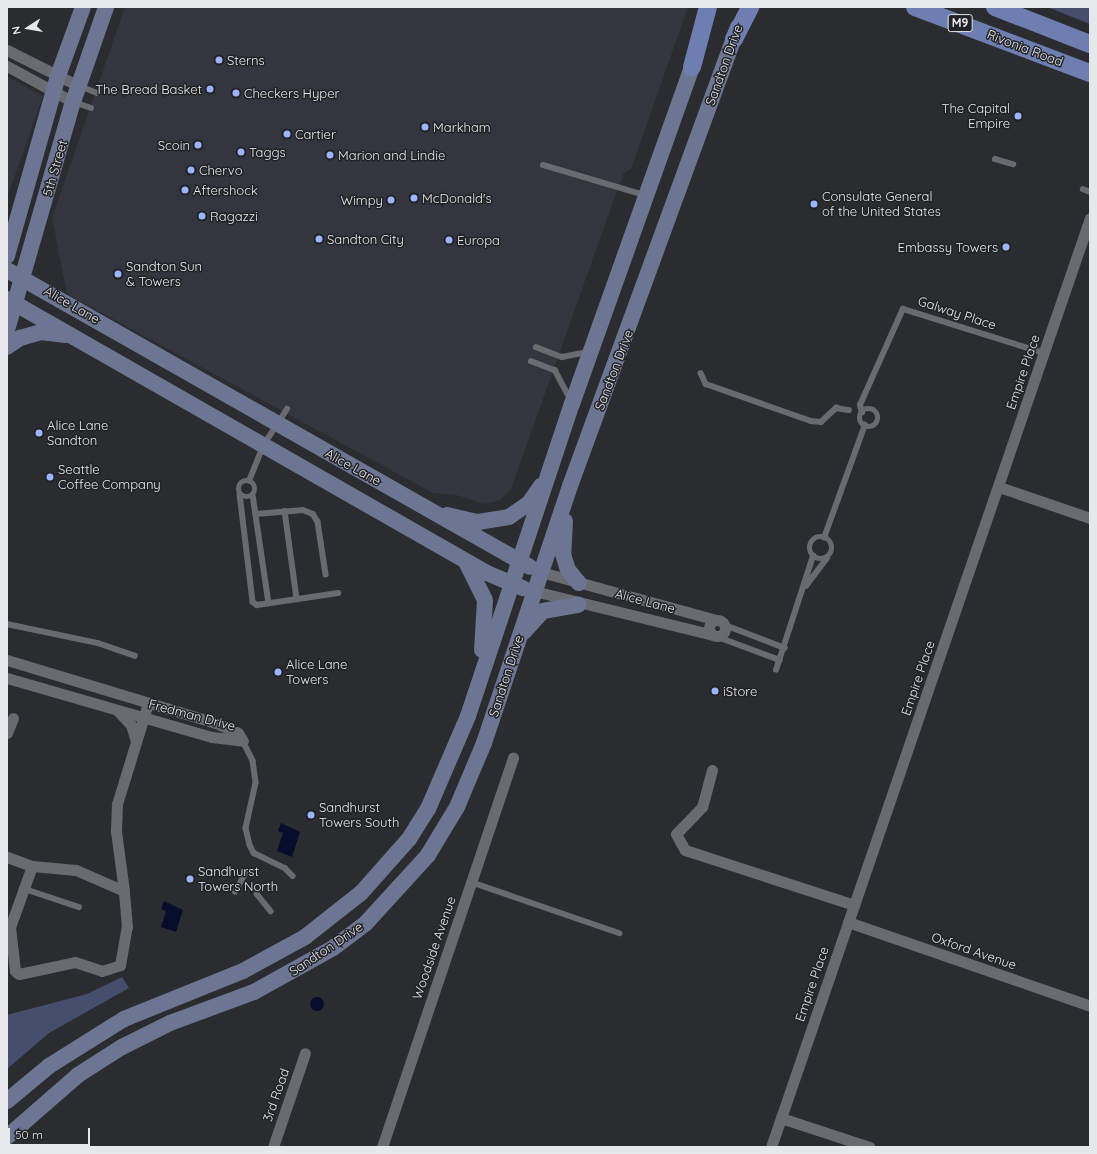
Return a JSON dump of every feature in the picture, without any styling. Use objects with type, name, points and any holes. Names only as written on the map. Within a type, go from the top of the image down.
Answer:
[{"type":"main road","name":"5th Street","points":[[7,256],[33,173],[58,76],[83,7]]},
{"type":"main road","name":"5th Street","points":[[7,330],[11,302],[23,277],[73,102],[106,7]]},
{"type":"main road","points":[[692,67],[708,7]]},
{"type":"main road","name":"Sandton Drive","points":[[7,1101],[49,1066],[98,1033],[154,1005],[274,956],[333,917],[361,893],[409,839],[428,809],[468,716],[553,467],[572,404],[714,7]]},
{"type":"main road","name":"Sandton Drive","points":[[7,1137],[78,1075],[122,1047],[297,971],[366,923],[428,855],[457,808],[484,743],[570,486],[746,7]]},
{"type":"main road","points":[[734,39],[750,7]]},
{"type":"main road","name":"Rivonia Road","points":[[915,7],[1090,73]]},
{"type":"main road","name":"Rivonia Road","points":[[995,7],[1090,44]]},
{"type":"main road","points":[[7,226],[33,173]]},
{"type":"main road","name":"Alice Lane","points":[[7,270],[23,277],[276,425],[421,505],[520,563],[541,572]]},
{"type":"main road","name":"Alice Lane","points":[[11,302],[80,338],[263,446],[464,559],[513,584],[534,591]]},
{"type":"main road","points":[[7,347],[20,338],[41,332],[80,338]]},
{"type":"main road","points":[[421,505],[478,522],[509,517],[529,503],[553,467]]},
{"type":"main road","points":[[570,486],[563,554],[579,583]]},
{"type":"main road","points":[[464,559],[481,586],[487,615],[468,716]]},
{"type":"main road","points":[[513,655],[535,617],[549,608],[578,604]]},
{"type":"street","points":[[7,50],[79,86]]},
{"type":"street","points":[[7,66],[73,102]]},
{"type":"street","name":"Empire Place","points":[[771,1147],[1090,218]]},
{"type":"street","points":[[998,487],[1090,518]]},
{"type":"street","name":"Alice Lane","points":[[541,572],[721,622]]},
{"type":"street","name":"Alice Lane","points":[[534,591],[578,604],[716,636]]},
{"type":"street","points":[[716,636],[725,633],[721,622]]},
{"type":"street","name":"Fredman Drive","points":[[7,660],[229,728],[243,741]]},
{"type":"street","name":"Fredman Drive","points":[[7,678],[212,737],[243,741]]},
{"type":"street","points":[[32,866],[12,916],[9,942],[15,971],[24,974],[70,963],[102,971],[120,964],[127,927],[116,831],[117,804],[148,703]]},
{"type":"street","points":[[115,709],[126,718],[136,741]]},
{"type":"street","points":[[175,726],[179,712]]},
{"type":"street","points":[[7,733],[13,718]]},
{"type":"street","name":"Woodside Avenue","points":[[382,1147],[513,757]]},
{"type":"street","points":[[712,770],[702,807],[676,834],[685,850],[854,905]]},
{"type":"street","points":[[7,857],[32,866],[76,870],[124,891]]},
{"type":"street","name":"Oxford Avenue","points":[[848,922],[1090,1006]]},
{"type":"street","name":"3rd Road","points":[[273,1147],[306,1052]]},
{"type":"street","points":[[781,1118],[869,1147]]},
{"type":"lane","points":[[79,86],[97,93]]},
{"type":"lane","points":[[73,102],[92,108]]},
{"type":"lane","points":[[995,159],[1013,164]]},
{"type":"lane","points":[[543,165],[647,196]]},
{"type":"lane","points":[[1083,189],[1090,192]]},
{"type":"lane","name":"Galway Place","points":[[862,413],[860,405],[903,309],[1044,353]]},
{"type":"lane","points":[[536,347],[562,357],[591,350]]},
{"type":"lane","points":[[531,361],[555,370],[572,404]]},
{"type":"lane","points":[[701,373],[706,384],[811,421],[821,422],[836,408],[849,410]]},
{"type":"lane","points":[[287,409],[263,446],[249,481],[240,484],[251,598],[255,604],[338,593]]},
{"type":"lane","points":[[824,538],[864,425],[862,413],[869,409],[878,416],[873,426],[864,425]]},
{"type":"lane","points":[[249,481],[255,487],[253,495],[269,603]]},
{"type":"lane","points":[[240,494],[253,495]]},
{"type":"lane","points":[[256,514],[303,510],[313,514],[318,522],[326,574]]},
{"type":"lane","points":[[283,511],[297,599]]},
{"type":"lane","points":[[776,670],[785,648],[813,556],[812,542],[824,538]]},
{"type":"lane","points":[[804,588],[827,557],[831,545],[824,538]]},
{"type":"lane","points":[[813,556],[827,557]]},
{"type":"lane","points":[[721,622],[785,648]]},
{"type":"lane","points":[[7,624],[98,643],[135,656]]},
{"type":"lane","points":[[716,636],[780,660]]},
{"type":"lane","points":[[243,741],[249,750],[256,783],[246,828],[250,845],[254,853],[285,868],[293,876]]},
{"type":"lane","points":[[235,892],[246,872]]},
{"type":"lane","points":[[471,882],[619,934]]},
{"type":"lane","points":[[22,888],[79,907]]},
{"type":"lane","points":[[257,894],[270,911]]},
{"type":"shaded area","name":"Sandton City","points":[[125,7],[688,7],[631,169],[623,174],[511,489],[500,500],[485,504],[456,495],[433,493],[67,294],[52,218]]},
{"type":"shaded area","points":[[1047,7],[1090,7],[1090,24]]},
{"type":"shaded area","points":[[7,76],[43,96],[7,198]]},
{"type":"shaded area","points":[[281,823],[300,832],[292,857],[277,851],[283,833],[278,831]]},
{"type":"shaded area","points":[[164,901],[183,910],[176,932],[161,927],[166,911],[161,909]]},
{"type":"shaded area","points":[[122,977],[129,988],[49,1033],[7,1069],[7,1015],[87,994]]},
{"type":"shaded area","points":[[314,997],[320,997],[324,1001],[324,1007],[320,1011],[314,1011],[310,1007],[310,1001]]},
{"type":"place","name":"Sterns","points":[[219,60]]},
{"type":"place","name":"The Bread Basket","points":[[210,89]]},
{"type":"place","name":"Checkers Hyper","points":[[236,93]]},
{"type":"place","name":"The Capital Empire","points":[[1018,116]]},
{"type":"place","name":"Markham","points":[[425,127]]},
{"type":"place","name":"Cartier","points":[[287,134]]},
{"type":"place","name":"Scoin","points":[[198,145]]},
{"type":"place","name":"Taggs","points":[[241,152]]},
{"type":"place","name":"Marion and Lindie","points":[[330,155]]},
{"type":"place","name":"Chervo","points":[[191,170]]},
{"type":"place","name":"Aftershock","points":[[185,190]]},
{"type":"place","name":"McDonald's","points":[[414,198]]},
{"type":"place","name":"Wimpy","points":[[391,200]]},
{"type":"place","name":"Consulate General of the United States","points":[[814,204]]},
{"type":"place","name":"Ragazzi","points":[[202,216]]},
{"type":"place","name":"Sandton City","points":[[319,239]]},
{"type":"place","name":"Europa","points":[[449,240]]},
{"type":"place","name":"Embassy Towers","points":[[1006,247]]},
{"type":"place","name":"Sandton Sun & Towers","points":[[118,274]]},
{"type":"place","name":"Alice Lane Sandton","points":[[39,433]]},
{"type":"place","name":"Seattle Coffee Company","points":[[50,477]]},
{"type":"place","name":"Alice Lane Towers","points":[[278,672]]},
{"type":"place","name":"iStore","points":[[715,691]]},
{"type":"place","name":"Sandhurst Towers South","points":[[311,815]]},
{"type":"place","name":"Sandhurst Towers North","points":[[190,879]]}]
